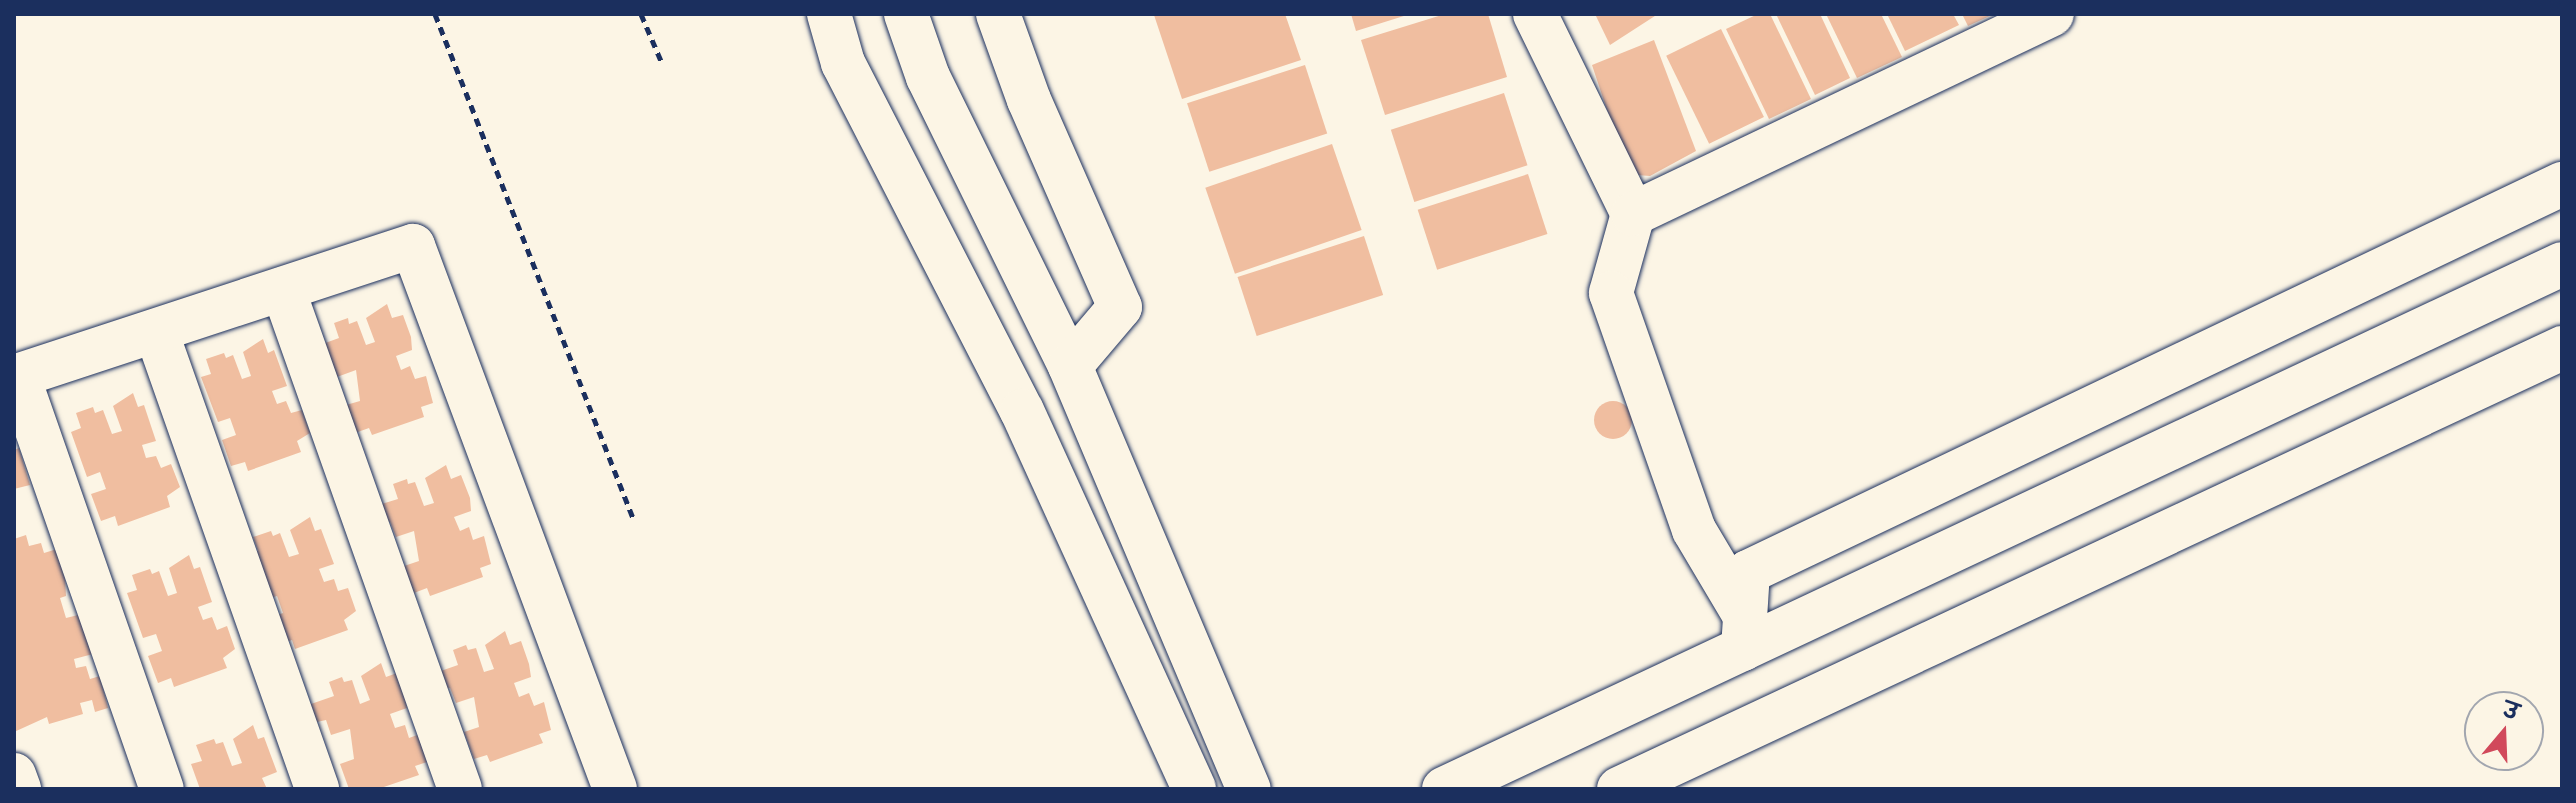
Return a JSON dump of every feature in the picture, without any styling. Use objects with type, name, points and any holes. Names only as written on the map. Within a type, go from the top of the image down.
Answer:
[{"type":"street","points":[[829,14],[843,63],[1022,411],[1194,789]]},
{"type":"street","points":[[906,14],[928,77],[1070,366],[1249,789]]},
{"type":"street","points":[[998,14],[1029,100],[1120,307],[1070,366]]},
{"type":"street","points":[[1535,14],[1633,214],[1611,293],[1694,530],[1744,632]]},
{"type":"street","points":[[1633,214],[2052,14]]},
{"type":"street","points":[[1744,632],[1748,572],[2562,184]]},
{"type":"street","points":[[162,789],[16,376],[413,246],[615,789]]},
{"type":"street","points":[[1444,789],[1744,632],[2562,264]]},
{"type":"street","points":[[283,289],[460,789]]},
{"type":"street","points":[[156,331],[317,789]]},
{"type":"street","points":[[1619,789],[2562,348]]},
{"type":"street","points":[[14,775],[19,789]]},
{"type":"path","points":[[435,14],[633,518]]},
{"type":"path","points":[[641,14],[662,63]]},
{"type":"building","points":[[1285,14],[1301,60],[1182,99],[1154,15]]},
{"type":"building","points":[[1351,14],[1407,14],[1407,15],[1356,31]]},
{"type":"building","points":[[1445,14],[1488,14],[1507,77],[1385,115],[1361,40]]},
{"type":"building","points":[[1595,14],[1658,14],[1610,45]]},
{"type":"building","points":[[1758,14],[1770,14],[1811,99],[1769,119],[1726,29]]},
{"type":"building","points":[[1776,14],[1820,14],[1850,78],[1815,95]]},
{"type":"building","points":[[1826,14],[1881,14],[1902,57],[1857,78]]},
{"type":"building","points":[[1887,14],[1953,14],[1959,25],[1905,51]]},
{"type":"building","points":[[1962,14],[1994,14],[1968,26]]},
{"type":"building","points":[[1721,29],[1764,117],[1709,144],[1666,56]]},
{"type":"building","points":[[1654,40],[1696,151],[1650,176],[1637,175],[1620,149],[1592,65]]},
{"type":"building","points":[[1305,65],[1327,133],[1209,172],[1187,103]]},
{"type":"building","points":[[1504,93],[1527,165],[1414,202],[1391,130]]},
{"type":"building","points":[[1332,144],[1362,230],[1235,274],[1205,188]]},
{"type":"building","points":[[1528,174],[1547,234],[1437,270],[1418,210]]},
{"type":"building","points":[[1364,236],[1383,295],[1257,336],[1238,277]]},
{"type":"building","points":[[387,304],[392,318],[403,315],[411,337],[412,350],[396,356],[401,370],[410,366],[415,379],[426,376],[433,403],[421,407],[424,417],[372,435],[369,428],[355,433],[346,405],[360,401],[356,370],[337,377],[317,346],[339,338],[334,323],[348,318],[349,324],[357,321],[366,345],[375,342],[366,318]]},
{"type":"building","points":[[263,339],[268,353],[274,350],[287,386],[272,391],[277,404],[286,401],[291,413],[302,410],[310,433],[297,441],[301,452],[248,471],[245,462],[231,466],[222,440],[236,435],[230,418],[218,422],[201,377],[211,374],[206,359],[224,353],[226,358],[233,355],[242,379],[251,376],[243,352]]},
{"type":"building","points":[[133,393],[138,407],[144,405],[156,441],[142,445],[146,458],[156,456],[161,468],[171,464],[180,487],[167,496],[170,507],[118,526],[115,516],[101,521],[91,494],[106,489],[100,472],[87,477],[71,432],[81,428],[76,413],[93,407],[95,413],[103,410],[112,434],[122,431],[113,406]]},
{"type":"building","points":[[1613,401],[1627,406],[1632,420],[1627,434],[1613,439],[1599,434],[1594,420],[1599,406]]},
{"type":"building","points":[[19,448],[30,485],[14,489],[14,450]]},
{"type":"building","points":[[446,465],[451,479],[461,475],[470,498],[471,511],[454,517],[460,531],[469,527],[473,540],[484,536],[491,564],[480,568],[483,577],[430,596],[427,588],[414,593],[404,566],[419,561],[414,531],[396,537],[390,522],[382,524],[375,506],[398,499],[393,484],[407,479],[408,484],[415,482],[424,506],[434,503],[425,478]]},
{"type":"building","points":[[310,517],[315,531],[321,529],[334,564],[319,569],[324,582],[334,579],[338,591],[348,588],[356,611],[344,620],[348,630],[295,649],[292,640],[279,645],[269,618],[283,613],[277,596],[264,600],[248,555],[258,551],[253,537],[271,531],[273,536],[280,533],[289,557],[299,554],[290,530]]},
{"type":"building","points":[[26,535],[29,546],[41,543],[44,553],[57,549],[65,578],[66,596],[60,598],[66,618],[82,614],[93,654],[74,659],[76,668],[86,666],[90,679],[100,676],[108,708],[95,712],[92,700],[80,703],[83,714],[49,724],[47,717],[14,732],[14,539]]},
{"type":"building","points":[[189,555],[194,569],[200,567],[212,602],[198,607],[203,620],[212,617],[217,630],[227,626],[235,649],[223,658],[227,668],[174,687],[171,678],[158,683],[148,656],[162,651],[156,634],[143,638],[127,593],[137,590],[132,575],[150,569],[152,574],[159,571],[168,596],[177,593],[169,568]]},
{"type":"building","points":[[505,631],[510,645],[521,641],[529,664],[531,677],[514,683],[519,697],[529,693],[534,706],[544,702],[551,730],[539,734],[543,743],[490,762],[487,755],[474,759],[464,732],[479,727],[474,697],[456,703],[450,688],[442,690],[435,673],[458,665],[453,650],[466,645],[468,650],[476,648],[484,672],[494,669],[485,645]]},
{"type":"building","points":[[381,663],[386,677],[397,673],[405,696],[407,708],[390,714],[395,728],[405,725],[409,738],[420,734],[427,762],[415,766],[419,775],[378,789],[349,789],[340,764],[354,759],[350,729],[331,735],[326,720],[317,722],[311,704],[334,696],[329,682],[342,677],[344,682],[352,680],[360,704],[370,700],[361,676]]},
{"type":"building","points":[[253,725],[258,739],[264,737],[277,772],[262,778],[267,789],[200,789],[191,764],[202,761],[196,745],[214,739],[216,744],[223,742],[232,766],[242,763],[233,739]]}]
